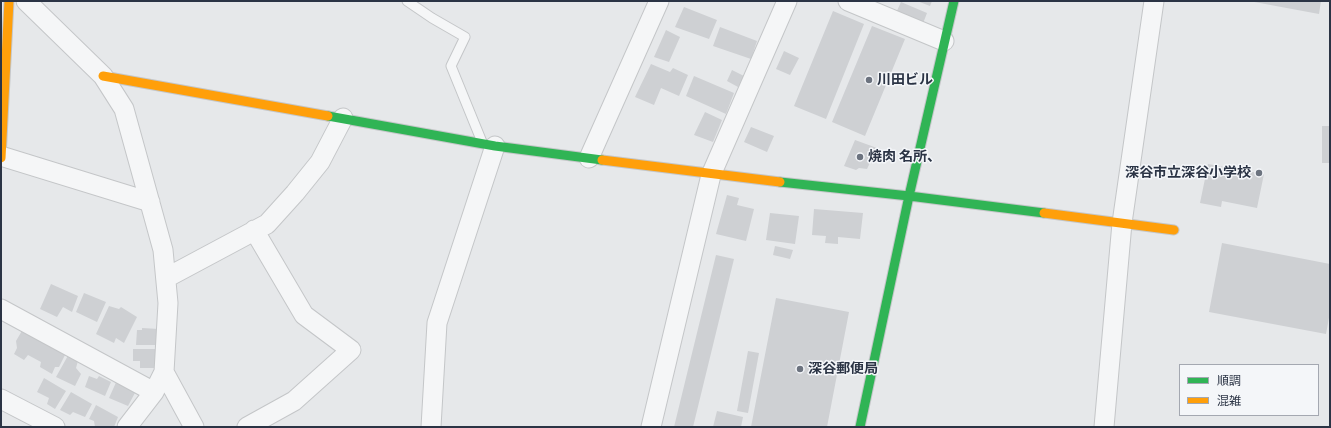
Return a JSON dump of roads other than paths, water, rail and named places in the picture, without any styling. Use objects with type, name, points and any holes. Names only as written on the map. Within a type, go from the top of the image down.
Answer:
[{"type":"street","points":[[8,1],[3,55],[1,157],[150,202]]},
{"type":"street","points":[[26,1],[103,76],[124,109],[163,250],[168,303],[164,372],[154,392],[127,427]]},
{"type":"street","points":[[589,158],[659,1]]},
{"type":"street","points":[[651,427],[711,175],[787,1]]},
{"type":"street","points":[[848,1],[944,41]]},
{"type":"street","points":[[860,427],[909,196],[954,1]]},
{"type":"street","points":[[1104,427],[1122,223],[1154,1]]},
{"type":"street","points":[[103,76],[489,145],[711,175],[909,196],[1174,230]]},
{"type":"street","points":[[166,278],[266,224],[295,193],[320,162],[343,118]]},
{"type":"street","points":[[431,427],[437,323],[489,145]]},
{"type":"street","points":[[247,427],[294,401],[351,350],[304,315],[254,230]]},
{"type":"street","points":[[1,309],[154,392]]},
{"type":"street","points":[[164,372],[194,427]]},
{"type":"street","points":[[1,399],[55,427]]},
{"type":"lane","points":[[407,1],[432,18],[465,37],[451,66],[489,145]]},
{"type":"place","name":"川田ビル","points":[[869,80]]},
{"type":"place","name":"焼肉 名所、","points":[[860,157]]},
{"type":"place","name":"深谷市立深谷小学校","points":[[1259,173]]},
{"type":"place","name":"深谷郵便局","points":[[800,369]]}]
